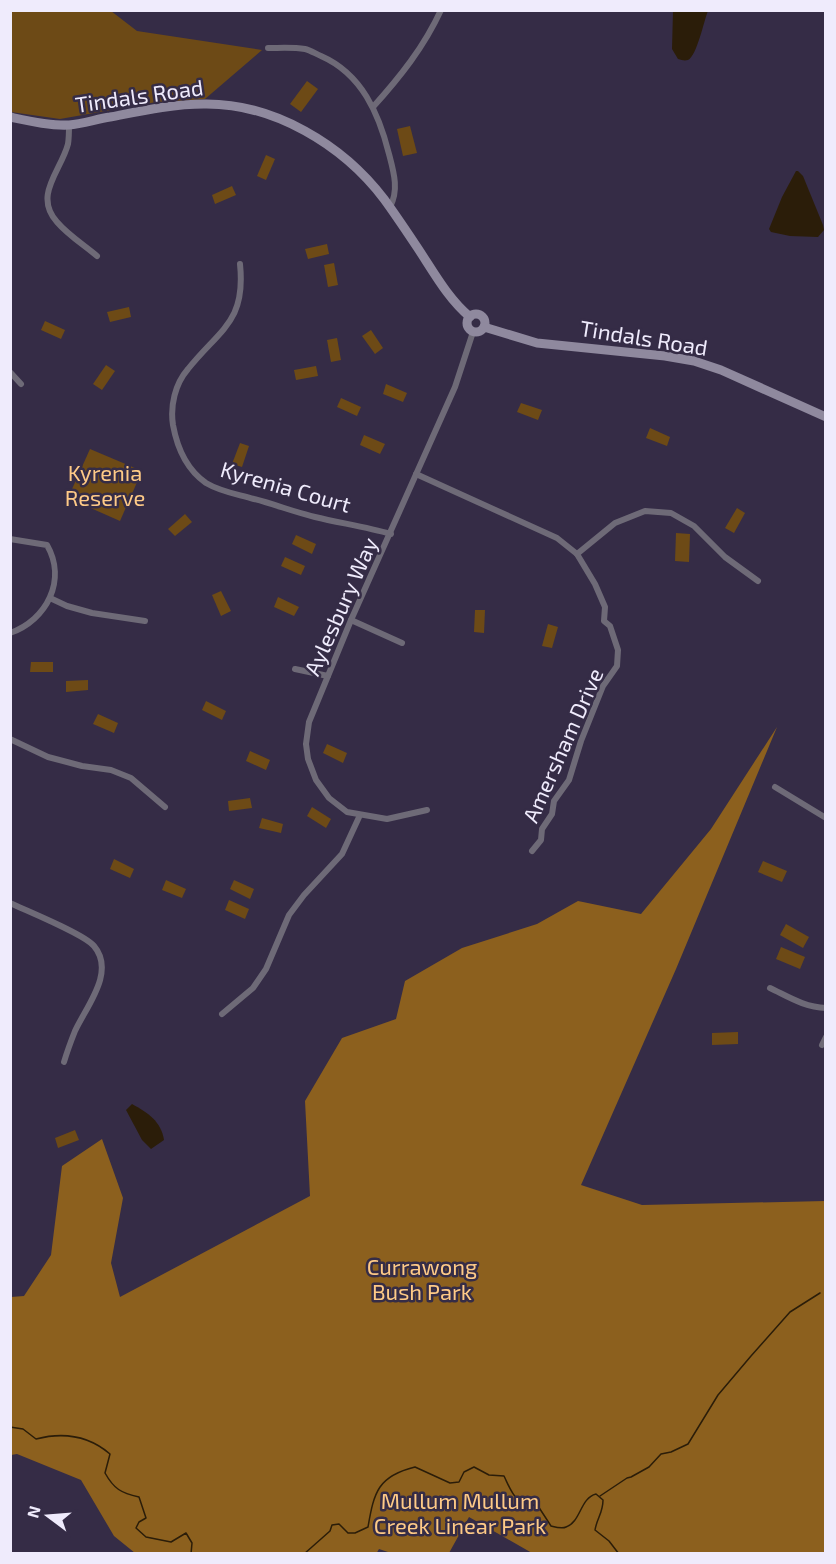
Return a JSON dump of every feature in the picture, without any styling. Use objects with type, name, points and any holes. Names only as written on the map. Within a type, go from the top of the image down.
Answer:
[{"type":"main road","name":"Tindals Road","points":[[10,117],[69,125],[168,107],[205,104],[246,109],[274,116],[319,141],[364,176],[390,207],[445,288],[470,317]]},
{"type":"main road","points":[[474,314],[480,315],[485,321],[484,327],[478,332],[473,332],[467,325],[470,317],[474,314]]},
{"type":"main road","name":"Tindals Road","points":[[484,327],[537,343],[694,361],[721,370],[825,417]]},
{"type":"street","points":[[373,107],[400,77],[429,36],[441,10]]},
{"type":"street","points":[[268,48],[305,49],[328,59],[349,74],[364,91],[382,129],[395,179],[395,198],[390,207]]},
{"type":"street","points":[[69,125],[68,144],[49,185],[47,198],[50,210],[57,222],[97,256]]},
{"type":"street","name":"Kyrenia Court","points":[[240,264],[242,283],[239,305],[231,323],[186,371],[176,390],[171,414],[178,448],[190,467],[206,482],[226,492],[391,534]]},
{"type":"street","name":"Aylesbury Way","points":[[427,810],[387,819],[347,812],[329,798],[316,780],[308,759],[306,744],[309,722],[351,620],[455,387],[473,332]]},
{"type":"street","points":[[10,372],[21,384]]},
{"type":"street","name":"Amersham Drive","points":[[416,474],[557,538],[577,554],[595,584],[605,607],[604,621],[610,627],[618,650],[617,666],[603,686],[581,741],[569,780],[554,801],[552,814],[542,829],[541,840],[532,851]]},
{"type":"street","points":[[577,554],[615,523],[645,511],[671,513],[694,526],[725,557],[758,581]]},
{"type":"street","points":[[10,539],[47,545],[54,556],[57,574],[50,598],[37,616],[23,628],[10,633]]},
{"type":"street","points":[[50,598],[67,606],[92,613],[145,621]]},
{"type":"street","points":[[351,620],[402,643]]},
{"type":"street","points":[[295,669],[328,676]]},
{"type":"street","points":[[10,739],[48,757],[82,766],[111,770],[131,778],[165,807]]},
{"type":"street","points":[[775,787],[825,818]]},
{"type":"street","points":[[222,1014],[253,988],[267,969],[289,915],[342,854],[360,815]]},
{"type":"street","points":[[10,903],[93,944],[101,958],[98,986],[63,1062]]},
{"type":"street","points":[[770,988],[800,1004],[825,1008]]},
{"type":"street","points":[[822,1045],[825,1037]]},
{"type":"green space","points":[[10,11],[111,11],[137,31],[262,50],[205,99],[156,102],[60,119],[11,112]]},
{"type":"green space","points":[[307,81],[318,89],[301,112],[290,104]]},
{"type":"green space","points":[[410,126],[417,153],[403,156],[397,129]]},
{"type":"green space","points":[[266,155],[275,159],[266,180],[257,176]]},
{"type":"green space","points":[[232,186],[236,195],[215,204],[212,195]]},
{"type":"green space","points":[[327,244],[329,254],[308,259],[305,249]]},
{"type":"green space","points":[[334,263],[338,285],[328,287],[324,265]]},
{"type":"green space","points":[[129,307],[131,317],[110,322],[107,312]]},
{"type":"green space","points":[[45,321],[65,330],[61,339],[41,330]]},
{"type":"green space","points":[[371,330],[383,348],[375,354],[362,336]]},
{"type":"green space","points":[[337,338],[341,360],[331,362],[327,340]]},
{"type":"green space","points":[[106,365],[115,371],[102,390],[93,384]]},
{"type":"green space","points":[[316,366],[318,376],[296,380],[294,370]]},
{"type":"green space","points":[[386,384],[407,393],[403,402],[383,394]]},
{"type":"green space","points":[[341,398],[361,407],[357,416],[337,407]]},
{"type":"green space","points":[[521,403],[542,410],[538,420],[517,412]]},
{"type":"green space","points":[[650,428],[670,437],[667,446],[646,438]]},
{"type":"green space","points":[[364,435],[385,444],[380,454],[360,445]]},
{"type":"green space","points":[[240,443],[249,446],[242,467],[232,464]]},
{"type":"green space","name":"Kyrenia Reserve","points":[[90,449],[142,471],[120,521],[68,498]]},
{"type":"green space","points":[[737,508],[745,513],[734,533],[725,528]]},
{"type":"green space","points":[[185,514],[192,522],[175,536],[168,529]]},
{"type":"green space","points":[[676,533],[690,534],[689,562],[675,561]]},
{"type":"green space","points":[[296,535],[316,544],[312,554],[292,544]]},
{"type":"green space","points":[[285,557],[305,566],[301,575],[281,566]]},
{"type":"green space","points":[[221,591],[231,611],[221,616],[212,595]]},
{"type":"green space","points":[[278,597],[299,607],[294,616],[274,607]]},
{"type":"green space","points":[[475,610],[485,610],[484,633],[474,632]]},
{"type":"green space","points":[[548,624],[558,627],[552,648],[542,646]]},
{"type":"green space","points":[[31,662],[53,662],[53,672],[30,672]]},
{"type":"green space","points":[[88,680],[88,690],[66,692],[66,681]]},
{"type":"green space","points":[[206,701],[226,711],[222,720],[202,710]]},
{"type":"green space","points":[[98,714],[118,723],[114,733],[93,724]]},
{"type":"green space","name":"Currawong Bush Park","points":[[777,727],[676,969],[581,1185],[642,1205],[825,1201],[825,1553],[532,1553],[469,1517],[449,1553],[391,1553],[379,1549],[376,1554],[135,1553],[114,1536],[81,1480],[17,1454],[11,1455],[11,1297],[24,1296],[51,1255],[62,1166],[102,1139],[123,1198],[111,1263],[120,1297],[310,1196],[305,1101],[342,1038],[396,1019],[405,981],[462,948],[537,924],[578,901],[641,914],[711,829]]},
{"type":"green space","points":[[327,744],[347,753],[343,763],[323,753]]},
{"type":"green space","points":[[250,751],[270,760],[266,770],[246,761]]},
{"type":"green space","points":[[250,798],[252,808],[229,811],[228,801]]},
{"type":"green space","points":[[312,807],[331,819],[326,828],[307,816]]},
{"type":"green space","points":[[262,818],[283,824],[281,833],[259,828]]},
{"type":"green space","points":[[114,859],[134,869],[130,878],[110,869]]},
{"type":"green space","points":[[763,861],[787,871],[782,882],[758,872]]},
{"type":"green space","points":[[166,880],[186,889],[182,898],[162,890]]},
{"type":"green space","points":[[234,880],[254,889],[250,899],[230,889]]},
{"type":"green space","points":[[229,900],[249,909],[245,919],[225,910]]},
{"type":"green space","points":[[786,924],[809,937],[803,948],[780,935]]},
{"type":"green space","points":[[781,947],[805,957],[800,969],[776,959]]},
{"type":"green space","points":[[738,1032],[738,1044],[712,1045],[712,1033]]},
{"type":"green space","points":[[75,1130],[79,1140],[58,1148],[55,1138]]},
{"type":"shaded area","points":[[673,11],[708,11],[697,45],[688,60],[678,59],[672,49]]},
{"type":"shaded area","points":[[796,171],[803,176],[823,225],[824,230],[818,237],[790,236],[771,232],[769,229]]},
{"type":"shaded area","points":[[132,1104],[153,1118],[160,1128],[164,1140],[151,1149],[142,1140],[126,1110]]},
{"type":"waterway","points":[[600,1496],[649,1467],[661,1454],[688,1444],[718,1395],[751,1356],[790,1312],[820,1293]]},
{"type":"waterway","points":[[10,1427],[23,1429],[36,1439],[56,1436],[75,1437],[102,1448],[110,1454],[105,1473],[115,1487],[127,1494],[139,1497],[146,1518],[139,1522],[136,1528],[146,1537],[171,1542],[186,1533],[192,1543],[191,1554]]},
{"type":"waterway","points":[[304,1554],[330,1531],[332,1525],[339,1524],[348,1533],[355,1533],[368,1527],[373,1504],[380,1487],[393,1475],[415,1467],[450,1483],[459,1482],[464,1472],[474,1467],[489,1475],[504,1476],[510,1489],[519,1500],[538,1506],[551,1526],[558,1528],[571,1524],[587,1500],[596,1494],[603,1500],[595,1530],[609,1541],[619,1554]]},
{"type":"park label","name":"Mullum Mullum Creek Linear Park","points":[[460,1512]]}]
